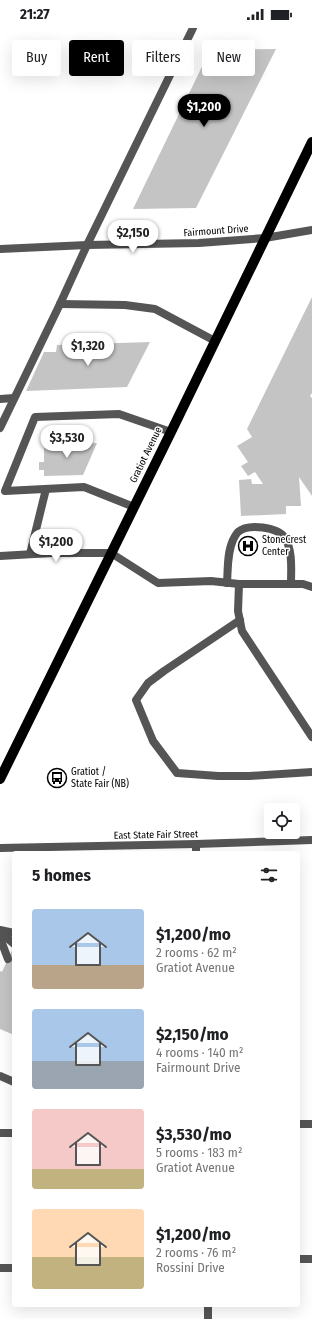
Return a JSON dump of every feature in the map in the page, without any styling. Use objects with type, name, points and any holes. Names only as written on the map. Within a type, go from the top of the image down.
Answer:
[{"type":"main road","name":"Gratiot Avenue","points":[[0,779],[216,341],[312,142]]},
{"type":"street","points":[[0,428],[193,28]]},
{"type":"street","name":"Fairmount Drive","points":[[0,249],[87,245],[199,243],[265,238],[312,230]]},
{"type":"street","points":[[60,304],[125,305],[155,310],[216,341]]},
{"type":"street","points":[[0,399],[14,398]]},
{"type":"street","points":[[134,507],[84,487],[5,491],[35,417],[119,414],[171,432]]},
{"type":"street","points":[[30,554],[46,489]]},
{"type":"street","points":[[227,582],[229,552],[232,541],[238,532],[245,529],[262,527],[274,530],[285,537],[289,546],[291,584]]},
{"type":"street","points":[[0,556],[111,553],[158,583],[211,581],[239,584],[303,584],[312,587]]},
{"type":"street","points":[[239,584],[238,611],[242,631],[312,738]]},
{"type":"street","points":[[240,620],[148,683],[136,700],[153,741],[177,773],[218,776],[250,776],[312,772]]},
{"type":"street","name":"East State Fair Street","points":[[0,848],[312,840]]},
{"type":"street","points":[[196,844],[196,851]]},
{"type":"street","points":[[0,932],[12,928]]},
{"type":"street","points":[[0,932],[12,933]]},
{"type":"street","points":[[0,932],[11,951]]},
{"type":"street","points":[[0,938],[11,951]]},
{"type":"street","points":[[0,1076],[12,1081]]},
{"type":"street","points":[[300,1124],[312,1124]]},
{"type":"street","points":[[0,1133],[12,1133]]},
{"type":"street","points":[[300,1259],[312,1259]]},
{"type":"street","points":[[0,1268],[12,1268]]},
{"type":"street","points":[[208,1307],[208,1319]]},
{"type":"building","points":[[255,49],[276,49],[196,208],[133,209],[202,67],[202,76],[255,76]]},
{"type":"building","points":[[312,297],[312,393],[310,396],[312,398],[312,496],[299,477],[301,506],[286,506],[286,514],[241,516],[239,480],[251,479],[252,484],[263,484],[255,472],[248,476],[241,466],[248,462],[237,446],[252,437],[247,429]]},
{"type":"building","points":[[150,342],[127,387],[26,391],[44,352],[56,352],[57,345]]},
{"type":"building","points":[[97,443],[83,475],[44,476],[44,470],[39,470],[39,462],[44,462],[44,445]]},
{"type":"building","points":[[12,950],[12,1034],[0,1029],[0,971],[2,972]]},
{"type":"place","name":"StoneCrest Center","points":[[248,546]]},
{"type":"place","name":"Gratiot / State Fair (NB)","points":[[57,778]]}]
